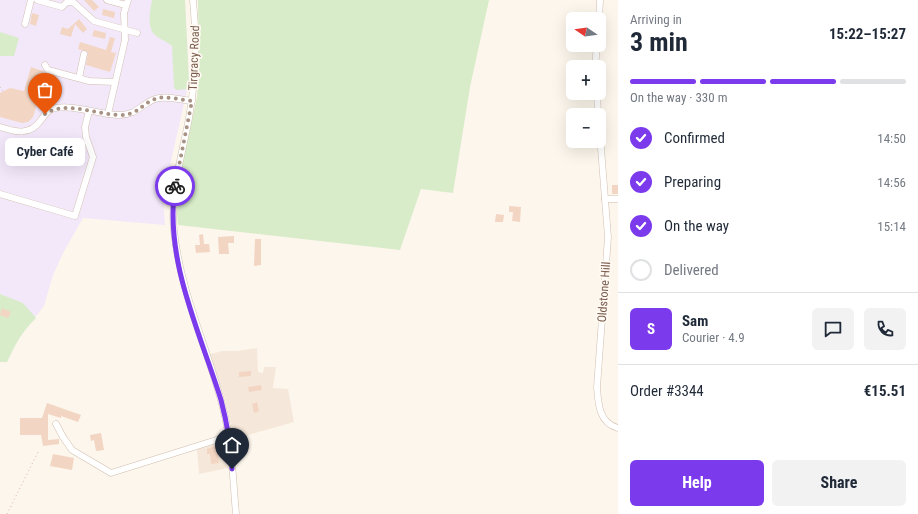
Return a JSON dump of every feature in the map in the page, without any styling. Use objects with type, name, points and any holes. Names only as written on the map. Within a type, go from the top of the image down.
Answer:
[{"type":"street","points":[[25,24],[31,0]]},
{"type":"street","points":[[37,0],[62,6],[68,2],[73,2],[94,21],[136,33]]},
{"type":"street","points":[[107,0],[127,3],[125,40],[108,114]]},
{"type":"street","name":"Tirgracy Road","points":[[193,0],[195,66],[192,101],[179,160],[173,215],[180,269],[221,400],[229,436],[236,514]]},
{"type":"street","points":[[599,12],[600,0]]},
{"type":"street","points":[[79,78],[84,54]]},
{"type":"street","points":[[44,65],[48,70],[94,82],[115,82]]},
{"type":"street","points":[[0,127],[21,132],[29,131],[38,124],[45,114],[52,109],[64,108],[108,114],[128,114],[139,111],[157,98],[192,101]]},
{"type":"street","points":[[0,194],[75,216],[93,157],[86,137],[85,127],[89,111]]},
{"type":"street","name":"Oldstone Hill","points":[[601,148],[608,237],[597,387],[599,411],[613,426],[618,428]]},
{"type":"street","points":[[605,199],[618,199]]},
{"type":"street","points":[[56,424],[72,450],[111,473],[229,436]]},
{"type":"path","points":[[0,87],[3,91]]},
{"type":"path","points":[[7,514],[38,452]]},
{"type":"shaded area","points":[[0,0],[185,0],[189,82],[163,196],[165,225],[83,218],[63,253],[53,275],[44,306],[16,341],[7,362],[0,362]]},
{"type":"shaded area","points":[[257,348],[258,372],[263,373],[264,367],[276,367],[273,388],[288,389],[294,422],[234,439],[226,402],[210,354],[223,351],[237,351]]},
{"type":"shaded area","points":[[224,440],[228,468],[199,474],[197,449]]},
{"type":"green space","points":[[152,0],[185,0],[189,82],[187,89],[176,90],[174,87],[172,46],[156,36],[150,27],[150,8]]},
{"type":"green space","points":[[198,0],[489,0],[470,87],[453,193],[421,189],[400,250],[178,225],[176,201],[180,175],[197,97],[199,61]]},
{"type":"green space","points":[[0,32],[19,38],[14,56],[0,56]]},
{"type":"green space","points":[[0,294],[23,303],[36,318],[19,338],[7,362],[0,362]]},
{"type":"building","points":[[84,0],[92,0],[99,7],[94,11]]},
{"type":"building","points":[[103,9],[115,12],[114,18],[102,15]]},
{"type":"building","points":[[32,13],[39,15],[36,26],[30,24]]},
{"type":"building","points":[[79,19],[87,29],[83,33],[75,24],[71,37],[60,34],[62,27],[68,29]]},
{"type":"building","points":[[94,30],[106,33],[105,39],[92,36]]},
{"type":"building","points":[[110,37],[115,38],[111,52],[116,53],[110,72],[86,65],[88,52],[78,49],[80,42],[106,50]]},
{"type":"building","points":[[31,67],[43,71],[46,74],[33,117],[28,122],[22,123],[0,117],[0,93],[10,88],[24,91]]},
{"type":"building","points":[[612,185],[618,185],[618,194],[612,194]]},
{"type":"building","points":[[509,206],[521,207],[520,222],[512,221],[513,212],[509,212]]},
{"type":"building","points":[[496,214],[504,215],[503,222],[495,222]]},
{"type":"building","points":[[203,234],[204,244],[209,244],[210,252],[196,253],[195,245],[200,245],[199,235]]},
{"type":"building","points":[[234,236],[234,243],[228,243],[229,254],[219,254],[218,237]]},
{"type":"building","points":[[255,239],[261,239],[261,265],[254,266]]},
{"type":"building","points":[[2,308],[11,312],[8,318],[0,315]]},
{"type":"building","points":[[251,371],[251,376],[239,377],[239,372]]},
{"type":"building","points":[[261,385],[262,390],[249,392],[248,387]]},
{"type":"building","points":[[257,402],[259,411],[254,413],[252,404]]},
{"type":"building","points":[[47,403],[81,415],[78,422],[61,416],[61,418],[48,414],[48,440],[59,439],[59,444],[43,446],[41,435],[20,435],[20,418],[42,418]]},
{"type":"building","points":[[101,433],[104,450],[96,451],[94,440],[91,441],[90,435]]},
{"type":"building","points":[[217,445],[219,463],[211,464],[210,454],[207,454],[207,449]]},
{"type":"building","points":[[53,454],[74,458],[72,470],[50,466]]},
{"type":"way so far","points":[[45,114],[52,109],[64,108],[119,115],[139,111],[152,100],[157,98],[192,101],[175,186]]},
{"type":"place","name":"Cyber Café","points":[[45,114]]},
{"type":"route","points":[[175,186],[173,215],[180,269],[195,325],[221,400],[229,436],[232,469]]}]
